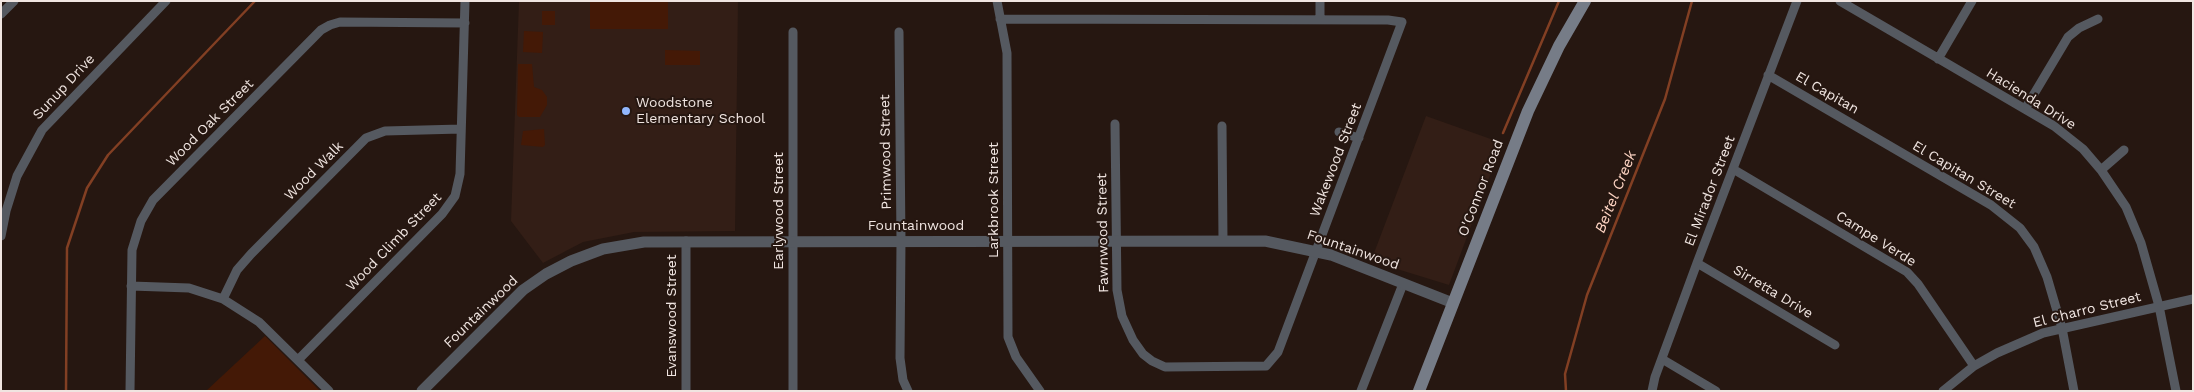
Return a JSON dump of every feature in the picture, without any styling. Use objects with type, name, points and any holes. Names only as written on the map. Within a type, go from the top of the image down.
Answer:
[{"type":"main road","name":"O'Connor Road","points":[[1419,391],[1528,111],[1559,46],[1584,1]]},
{"type":"street","points":[[1,14],[14,1]]},
{"type":"street","name":"Sunup Drive","points":[[1,236],[12,190],[24,160],[47,124],[166,1]]},
{"type":"street","name":"Wood Climb Street","points":[[298,360],[450,205],[458,188],[465,1]]},
{"type":"street","name":"Larkbrook Street","points":[[997,1],[1007,53],[1008,337],[1016,357],[1040,391]]},
{"type":"street","points":[[1000,19],[1320,20],[1320,1]]},
{"type":"street","name":"El Mirador Street","points":[[1652,391],[1697,263],[1796,1]]},
{"type":"street","points":[[1938,59],[1972,1]]},
{"type":"street","name":"Hacienda Drive","points":[[1846,3],[2025,109],[2070,138],[2101,170],[2126,207],[2135,228],[2159,306],[2176,391]]},
{"type":"street","points":[[2025,109],[2068,37],[2079,28],[2098,19]]},
{"type":"street","name":"Wakewood Street","points":[[1271,362],[1278,352],[1402,22],[1388,20],[1320,20]]},
{"type":"street","name":"Wood Oak Street","points":[[130,391],[132,250],[136,233],[153,200],[321,30],[340,22],[465,23]]},
{"type":"street","name":"Earlywood Street","points":[[792,391],[793,32]]},
{"type":"street","name":"Primwood Street","points":[[899,32],[900,358],[903,380],[908,391]]},
{"type":"street","name":"El Capitan","points":[[1768,75],[1871,135]]},
{"type":"street","name":"Fawnwood Street","points":[[1115,124],[1117,290],[1122,316],[1133,340],[1143,354],[1152,362],[1164,367],[1260,367],[1266,366],[1271,362]]},
{"type":"street","points":[[1222,126],[1223,240]]},
{"type":"street","name":"Wood Walk","points":[[223,299],[238,270],[251,254],[366,138],[385,131],[461,128]]},
{"type":"street","points":[[1339,132],[1359,138]]},
{"type":"street","name":"El Capitan Street","points":[[1871,135],[1996,208],[2020,228],[2040,258],[2062,328],[2074,391]]},
{"type":"street","points":[[2101,170],[2124,150]]},
{"type":"street","name":"Campe Verde","points":[[1732,169],[1907,272],[1918,284],[1974,366]]},
{"type":"street","points":[[1,190],[12,190]]},
{"type":"street","name":"Evanswood Street","points":[[686,241],[686,391]]},
{"type":"street","name":"Fountainwood","points":[[422,391],[524,290],[546,274],[571,261],[603,249],[644,242],[1265,241],[1316,251],[1453,303]]},
{"type":"street","name":"Sirretta Drive","points":[[1697,263],[1835,345]]},
{"type":"street","points":[[1361,391],[1403,284]]},
{"type":"street","points":[[131,286],[189,288],[223,299],[259,322],[329,391]]},
{"type":"street","name":"El Charro Street","points":[[1943,391],[1974,366],[2016,344],[2062,328],[2193,299]]},
{"type":"street","points":[[1662,359],[1716,391]]},
{"type":"shaded area","name":"Woodstone Elementary School","points":[[519,1],[738,1],[735,231],[634,232],[583,242],[543,263],[511,221]]},
{"type":"shaded area","points":[[590,1],[668,1],[668,29],[590,29]]},
{"type":"shaded area","points":[[542,11],[555,11],[555,25],[542,25]]},
{"type":"shaded area","points":[[524,31],[543,32],[542,53],[523,52]]},
{"type":"shaded area","points":[[665,50],[700,51],[700,65],[665,65]]},
{"type":"shaded area","points":[[518,64],[532,64],[534,87],[542,90],[547,97],[547,105],[540,117],[519,117],[517,115]]},
{"type":"shaded area","points":[[1426,116],[1502,143],[1449,285],[1371,261]]},
{"type":"shaded area","points":[[544,129],[545,145],[543,147],[521,145],[523,131]]},
{"type":"shaded area","points":[[265,336],[320,391],[206,391]]},
{"type":"waterway","points":[[66,391],[67,248],[87,188],[108,155],[255,1]]},
{"type":"waterway","points":[[1503,133],[1559,1]]},
{"type":"waterway","name":"Beitel Creek","points":[[1566,391],[1565,374],[1587,295],[1665,99],[1692,1]]},
{"type":"place","name":"Woodstone Elementary School","points":[[626,111]]}]
